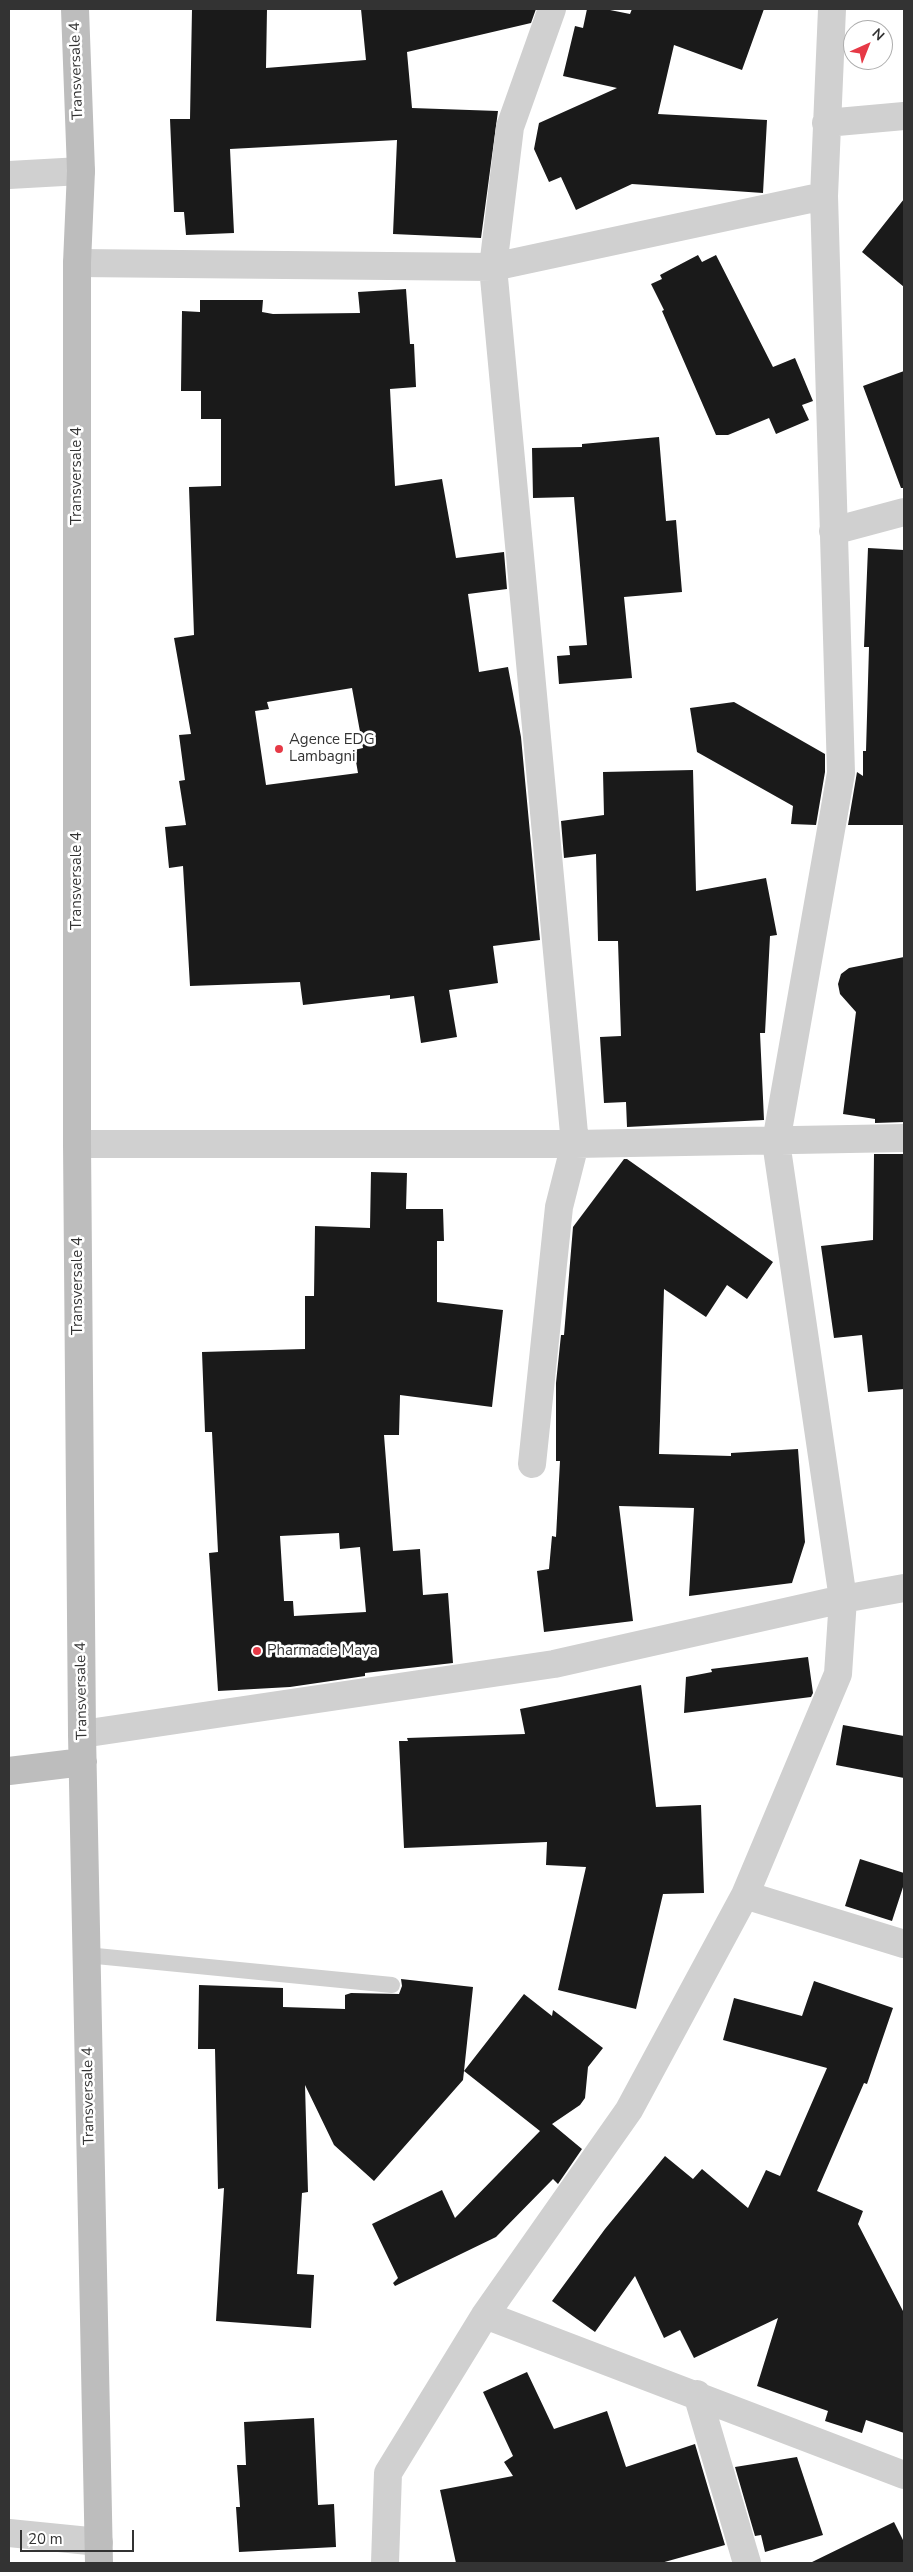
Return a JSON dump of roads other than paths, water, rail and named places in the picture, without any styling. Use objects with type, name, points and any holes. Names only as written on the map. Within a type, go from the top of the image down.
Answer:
[{"type":"main road","name":"Transversale 4","points":[[75,9],[81,172],[77,263],[77,1144],[82,1734],[99,2553]]},
{"type":"main road","points":[[9,1771],[83,1762]]},
{"type":"street","points":[[532,1464],[559,1207],[575,1144],[493,267],[510,127],[552,9]]},
{"type":"street","points":[[385,2563],[388,2473],[485,2315],[629,2110],[744,1895],[838,1674],[843,1599],[776,1142],[841,773],[824,196],[832,9]]},
{"type":"street","points":[[826,123],[904,116]]},
{"type":"street","points":[[9,175],[81,172]]},
{"type":"street","points":[[77,263],[493,267],[824,196]]},
{"type":"street","points":[[833,531],[904,512]]},
{"type":"street","points":[[77,1144],[575,1144],[776,1142],[904,1138]]},
{"type":"street","points":[[82,1734],[554,1664],[843,1599],[904,1588]]},
{"type":"street","points":[[744,1895],[904,1944]]},
{"type":"street","points":[[485,2315],[697,2394],[904,2475]]},
{"type":"street","points":[[697,2394],[747,2563]]},
{"type":"street","points":[[9,2533],[99,2553]]},
{"type":"lane","points":[[86,1955],[392,1984]]},
{"type":"place","name":"Agence EDG Lambagni","points":[[279,749]]},
{"type":"place","name":"Pharmacie Maya","points":[[257,1651]]}]
